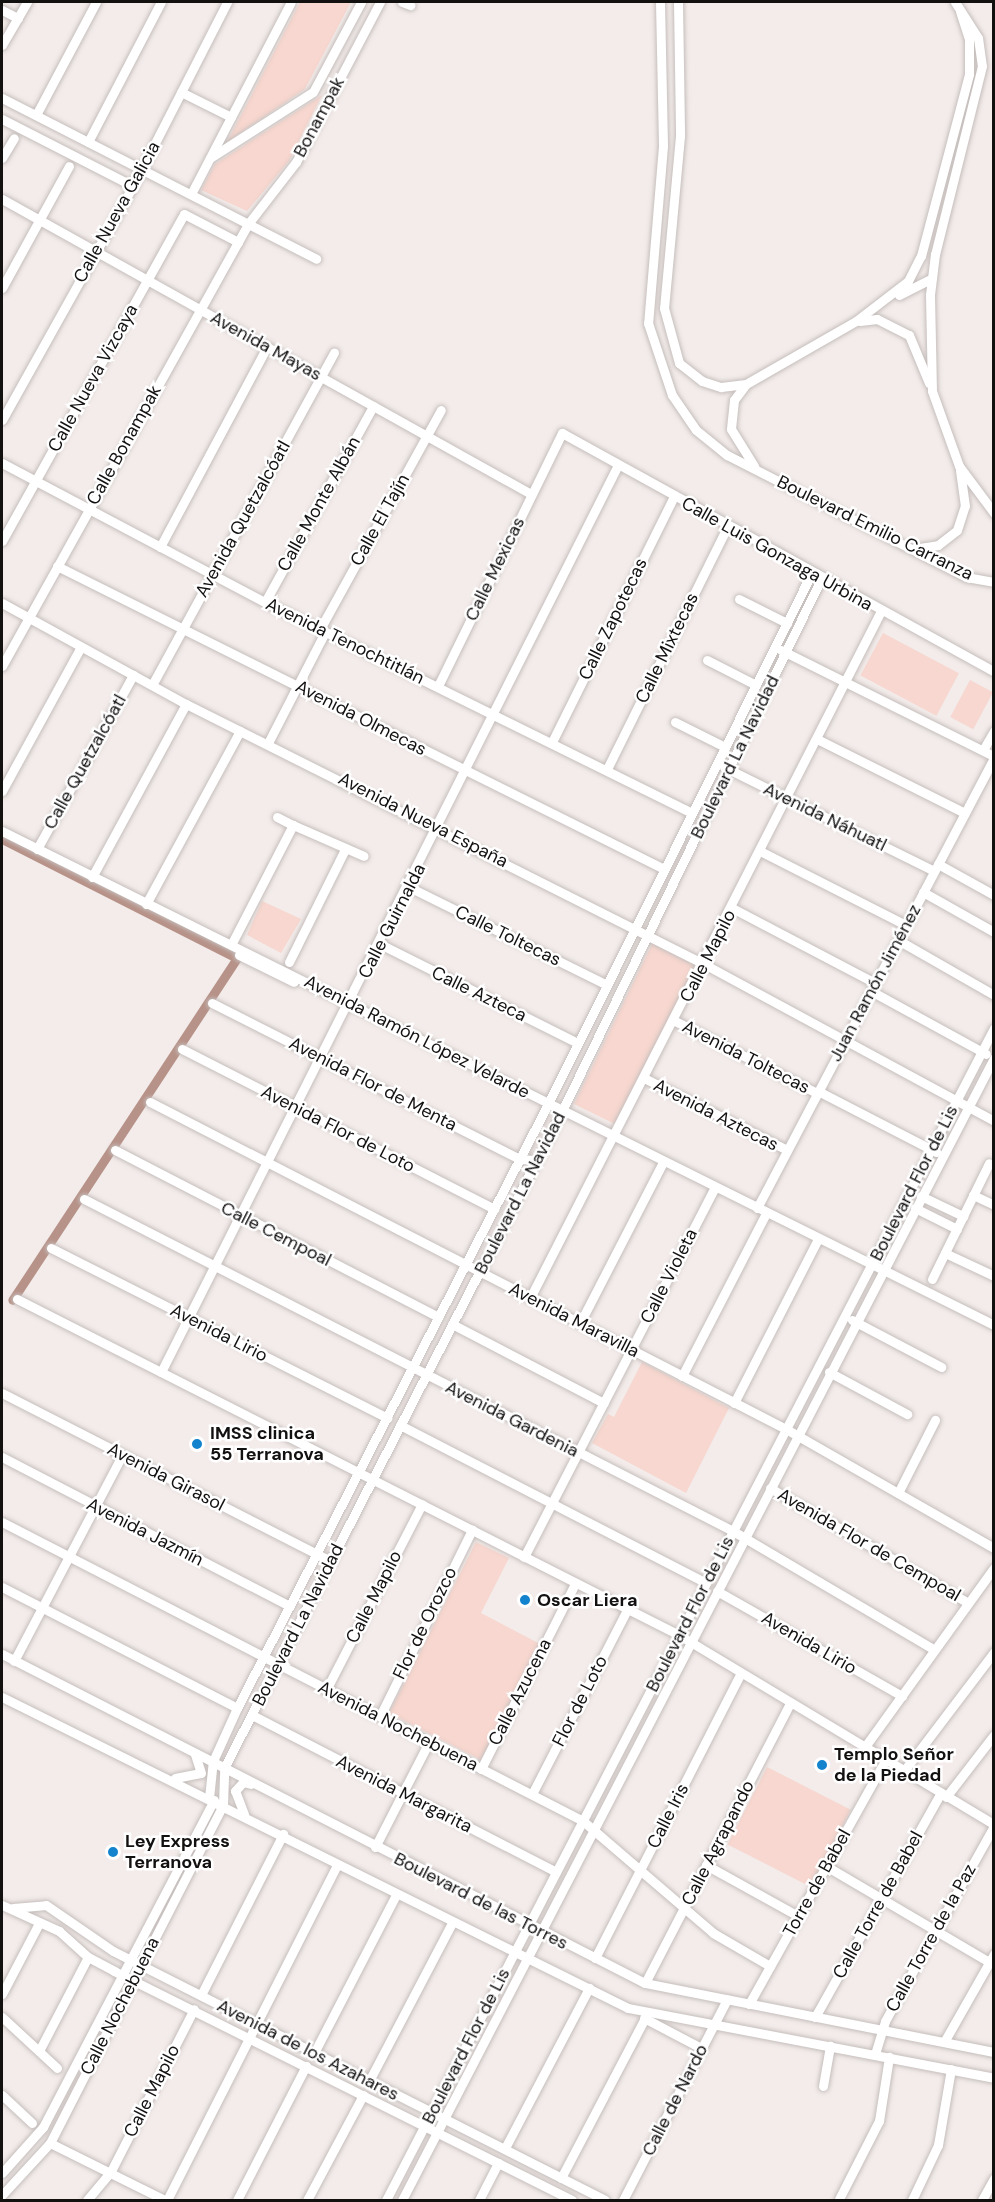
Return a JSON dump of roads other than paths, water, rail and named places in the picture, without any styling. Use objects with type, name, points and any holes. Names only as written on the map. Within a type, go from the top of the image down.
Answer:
[{"type":"street","points":[[2,45],[27,2]]},
{"type":"street","points":[[36,116],[96,2]]},
{"type":"street","points":[[88,142],[161,2]]},
{"type":"street","name":"Calle Nueva Galicia","points":[[2,420],[133,186],[227,2]]},
{"type":"street","points":[[191,194],[291,2]]},
{"type":"street","name":"Bonampak","points":[[210,158],[313,92],[361,2]]},
{"type":"street","name":"Bonampak","points":[[248,224],[296,162],[380,2]]},
{"type":"street","name":"Boulevard Emilio Carranza","points":[[660,2],[663,134],[650,278],[651,342],[662,378],[696,430],[727,455],[966,577],[993,582]]},
{"type":"street","points":[[678,2],[681,109],[664,308],[667,335],[679,363],[702,381],[746,384]]},
{"type":"street","points":[[932,391],[932,278],[982,66],[981,45],[955,2]]},
{"type":"street","points":[[2,10],[18,18]]},
{"type":"street","points":[[895,297],[921,256],[969,74],[969,39],[963,16]]},
{"type":"street","points":[[181,92],[231,117]]},
{"type":"street","points":[[2,98],[316,259]]},
{"type":"street","points":[[2,119],[133,186]]},
{"type":"street","points":[[2,158],[14,138]]},
{"type":"street","points":[[2,288],[69,166]]},
{"type":"street","name":"Avenida Mayas","points":[[2,199],[531,494]]},
{"type":"street","name":"Calle Nueva Vizcaya","points":[[2,541],[184,214],[238,242]]},
{"type":"street","name":"Calle Bonampak","points":[[2,666],[248,224]]},
{"type":"street","points":[[757,470],[731,429],[734,400],[746,384],[895,297],[932,278]]},
{"type":"street","points":[[856,321],[877,319],[909,335],[932,391],[958,466],[965,506],[957,530],[938,545],[910,549]]},
{"type":"street","points":[[160,547],[267,347]]},
{"type":"street","name":"Avenida Quetzalcóatl","points":[[152,685],[334,352]]},
{"type":"street","name":"Calle Monte Albán","points":[[265,602],[374,406]]},
{"type":"street","name":"Calle El Tajín","points":[[268,743],[322,631],[441,410]]},
{"type":"street","name":"Calle Mexicas","points":[[438,686],[562,433]]},
{"type":"street","name":"Calle Luis Gonzaga Urbina","points":[[562,433],[617,467],[993,671]]},
{"type":"street","name":"Avenida Tenochtitlán","points":[[2,463],[87,511],[322,631],[496,713],[692,813]]},
{"type":"street","points":[[958,466],[993,513]]},
{"type":"street","name":"Calle Guirnalda","points":[[161,1372],[298,1109],[617,467]]},
{"type":"street","name":"Calle Zapotecas","points":[[552,742],[674,496]]},
{"type":"street","name":"Calle Mixtecas","points":[[607,769],[727,527]]},
{"type":"street","name":"Avenida Olmecas","points":[[57,566],[664,869]]},
{"type":"street","name":"Boulevard La Navidad","points":[[215,1801],[213,1761],[237,1708],[548,1104],[811,574]]},
{"type":"street","name":"Boulevard La Navidad","points":[[215,1801],[225,1768],[562,1111],[728,769],[787,653],[821,579]]},
{"type":"street","points":[[739,599],[787,623]]},
{"type":"street","name":"Avenida Nueva España","points":[[2,603],[186,704],[439,827],[704,964],[845,1038],[993,1122]]},
{"type":"street","name":"Calle Mapilo","points":[[530,1298],[607,1144],[616,1138],[881,611]]},
{"type":"street","points":[[2,791],[81,647]]},
{"type":"street","points":[[774,647],[846,681],[993,757]]},
{"type":"street","points":[[707,660],[756,685]]},
{"type":"street","name":"Calle Quetzalcóatl","points":[[37,849],[133,675]]},
{"type":"street","points":[[92,877],[186,704]]},
{"type":"street","points":[[675,722],[725,747]]},
{"type":"street","points":[[146,904],[240,731]]},
{"type":"street","points":[[983,750],[993,731]]},
{"type":"street","points":[[817,739],[965,813]]},
{"type":"street","name":"Juan Ramón Jiménez","points":[[757,1208],[993,757]]},
{"type":"street","name":"Avenida Náhuatl","points":[[717,763],[787,799],[993,893]]},
{"type":"street","points":[[277,818],[364,856]]},
{"type":"street","points":[[232,943],[293,825]]},
{"type":"street","name":"Avenida Ramón López Velarde","points":[[2,831],[146,904],[232,943],[350,1005],[993,1325]]},
{"type":"street","points":[[289,962],[345,849]]},
{"type":"street","points":[[760,851],[906,925]]},
{"type":"street","name":"Calle Toltecas","points":[[409,886],[607,985]]},
{"type":"street","points":[[923,892],[993,932]]},
{"type":"street","points":[[732,908],[993,1058]]},
{"type":"street","points":[[898,940],[993,995]]},
{"type":"street","name":"Calle Azteca","points":[[380,944],[578,1043]]},
{"type":"street","points":[[239,955],[350,1005]]},
{"type":"street","name":"Avenida Flor de Menta","points":[[212,1003],[520,1159],[536,1160]]},
{"type":"street","name":"Avenida Toltecas","points":[[675,1021],[942,1155]]},
{"type":"street","name":"Boulevard Flor de Lis","points":[[386,2200],[993,1028]]},
{"type":"street","name":"Avenida Flor de Loto","points":[[182,1049],[494,1209]]},
{"type":"street","name":"Boulevard Flor de Lis","points":[[402,2200],[993,1058]]},
{"type":"street","name":"Avenida Aztecas","points":[[645,1079],[787,1150]]},
{"type":"street","name":"Avenida Maravilla","points":[[150,1102],[734,1402],[993,1548]]},
{"type":"street","name":"Calle Cempoal","points":[[115,1150],[438,1317]]},
{"type":"street","points":[[580,1323],[663,1162]]},
{"type":"street","points":[[932,1279],[989,1164]]},
{"type":"street","name":"Calle Violeta","points":[[524,1557],[715,1187]]},
{"type":"street","points":[[973,1195],[993,1205]]},
{"type":"street","points":[[921,1196],[963,1216]]},
{"type":"street","name":"Avenida Gardenia","points":[[84,1199],[426,1376],[733,1531],[935,1650]]},
{"type":"street","points":[[915,1208],[957,1229]]},
{"type":"street","points":[[682,1376],[766,1213]]},
{"type":"street","points":[[734,1402],[818,1239]]},
{"type":"street","name":"Avenida Lirio","points":[[51,1248],[387,1418]]},
{"type":"street","points":[[945,1253],[993,1276]]},
{"type":"street","points":[[17,1299],[679,1635],[993,1825]]},
{"type":"street","points":[[844,1316],[940,1367]]},
{"type":"street","points":[[452,1324],[604,1403]]},
{"type":"street","points":[[829,1372],[907,1414]]},
{"type":"street","name":"Avenida Girasol","points":[[2,1393],[331,1561]]},
{"type":"street","points":[[898,1493],[935,1420]]},
{"type":"street","points":[[400,1425],[706,1583]]},
{"type":"street","points":[[14,1660],[122,1455]]},
{"type":"street","name":"Avenida Jazmín","points":[[2,1457],[290,1606]]},
{"type":"street","name":"Avenida Flor de Cempoal","points":[[770,1488],[968,1603]]},
{"type":"street","name":"Calle Mapilo","points":[[326,1690],[422,1504]]},
{"type":"street","name":"Avenida Nochebuena","points":[[2,1522],[583,1821],[594,1828],[713,1934],[770,1966]]},
{"type":"street","name":"Flor de Orozco","points":[[380,1716],[472,1530]]},
{"type":"street","points":[[864,1748],[993,1568]]},
{"type":"street","name":"Calle Azucena","points":[[481,1769],[575,1584]]},
{"type":"street","points":[[2,1587],[237,1708]]},
{"type":"street","name":"Avenida Lirio","points":[[717,1591],[902,1696]]},
{"type":"street","name":"Flor de Loto","points":[[532,1794],[628,1608]]},
{"type":"street","points":[[903,1772],[993,1652]]},
{"type":"street","name":"Boulevard de las Torres","points":[[2,1654],[541,1932],[645,1983],[993,2052]]},
{"type":"street","name":"Calle Iris","points":[[594,1958],[741,1673]]},
{"type":"street","name":"Boulevard de las Torres","points":[[2,1696],[173,1778],[452,1923],[646,2015],[713,2024],[951,2068],[993,2078]]},
{"type":"street","name":"Calle Agrapando","points":[[645,1983],[790,1703]]},
{"type":"street","name":"Avenida Margarita","points":[[252,1715],[556,1872]]},
{"type":"street","name":"Calle Torre de Babel","points":[[815,2017],[881,1899],[943,1796],[993,1735]]},
{"type":"street","points":[[375,1847],[429,1742]]},
{"type":"street","points":[[173,1778],[201,1773],[202,1762],[191,1750]]},
{"type":"street","name":"Torre de Babel","points":[[749,2004],[885,1761]]},
{"type":"street","points":[[244,1815],[235,1791],[243,1782],[257,1784]]},
{"type":"street","name":"Calle Nochebuena","points":[[2,2173],[43,2127],[215,1801]]},
{"type":"street","name":"Calle Nochebuena","points":[[2,2195],[50,2143],[134,1978],[215,1801]]},
{"type":"street","name":"Calle Torre de la Paz","points":[[875,2054],[882,2030],[993,1825]]},
{"type":"street","points":[[201,1995],[283,1834]]},
{"type":"street","points":[[50,2143],[166,2200],[337,1865]]},
{"type":"street","points":[[706,1865],[798,1916]]},
{"type":"street","points":[[826,1866],[935,1931],[991,1958],[944,2042]]},
{"type":"street","points":[[314,2053],[396,1895]]},
{"type":"street","name":"Avenida de los Azahares","points":[[2,1905],[13,1908],[59,1931],[88,1957],[134,1978],[572,2200]]},
{"type":"street","points":[[2,1994],[35,1921],[38,1906]]},
{"type":"street","name":"Avenida de los Azahares","points":[[13,1908],[38,1906],[52,1909],[140,1965],[605,2200]]},
{"type":"street","points":[[369,2081],[452,1923]]},
{"type":"street","points":[[39,2051],[88,1957]]},
{"type":"street","points":[[505,2148],[589,1988]]},
{"type":"street","name":"Calle de Nardo","points":[[623,2200],[727,1999]]},
{"type":"street","name":"Calle Mapilo","points":[[87,2200],[110,2173],[194,2009]]},
{"type":"street","points":[[561,2178],[646,2015],[701,2048]]},
{"type":"street","points":[[2,2017],[57,2067]]},
{"type":"street","points":[[823,2086],[830,2046]]},
{"type":"street","points":[[839,2199],[879,2121],[889,2057]]},
{"type":"street","points":[[237,2200],[306,2066]]},
{"type":"street","points":[[912,2200],[938,2145],[951,2068]]},
{"type":"street","points":[[307,2200],[363,2094]]},
{"type":"street","points":[[2,2095],[32,2123]]},
{"type":"street","points":[[479,2200],[498,2163]]},
{"type":"street","points":[[982,2200],[993,2178]]},
{"type":"street","points":[[549,2200],[554,2191]]},
{"type":"waterway","points":[[2,839],[237,958],[12,1300]]},
{"type":"place","name":"IMSS clinica 55 Terranova","points":[[197,1444]]},
{"type":"place","name":"Oscar Liera","points":[[525,1600]]},
{"type":"place","name":"Templo Señor de la Piedad","points":[[822,1765]]},
{"type":"place","name":"Ley Express Terranova","points":[[113,1852]]}]
